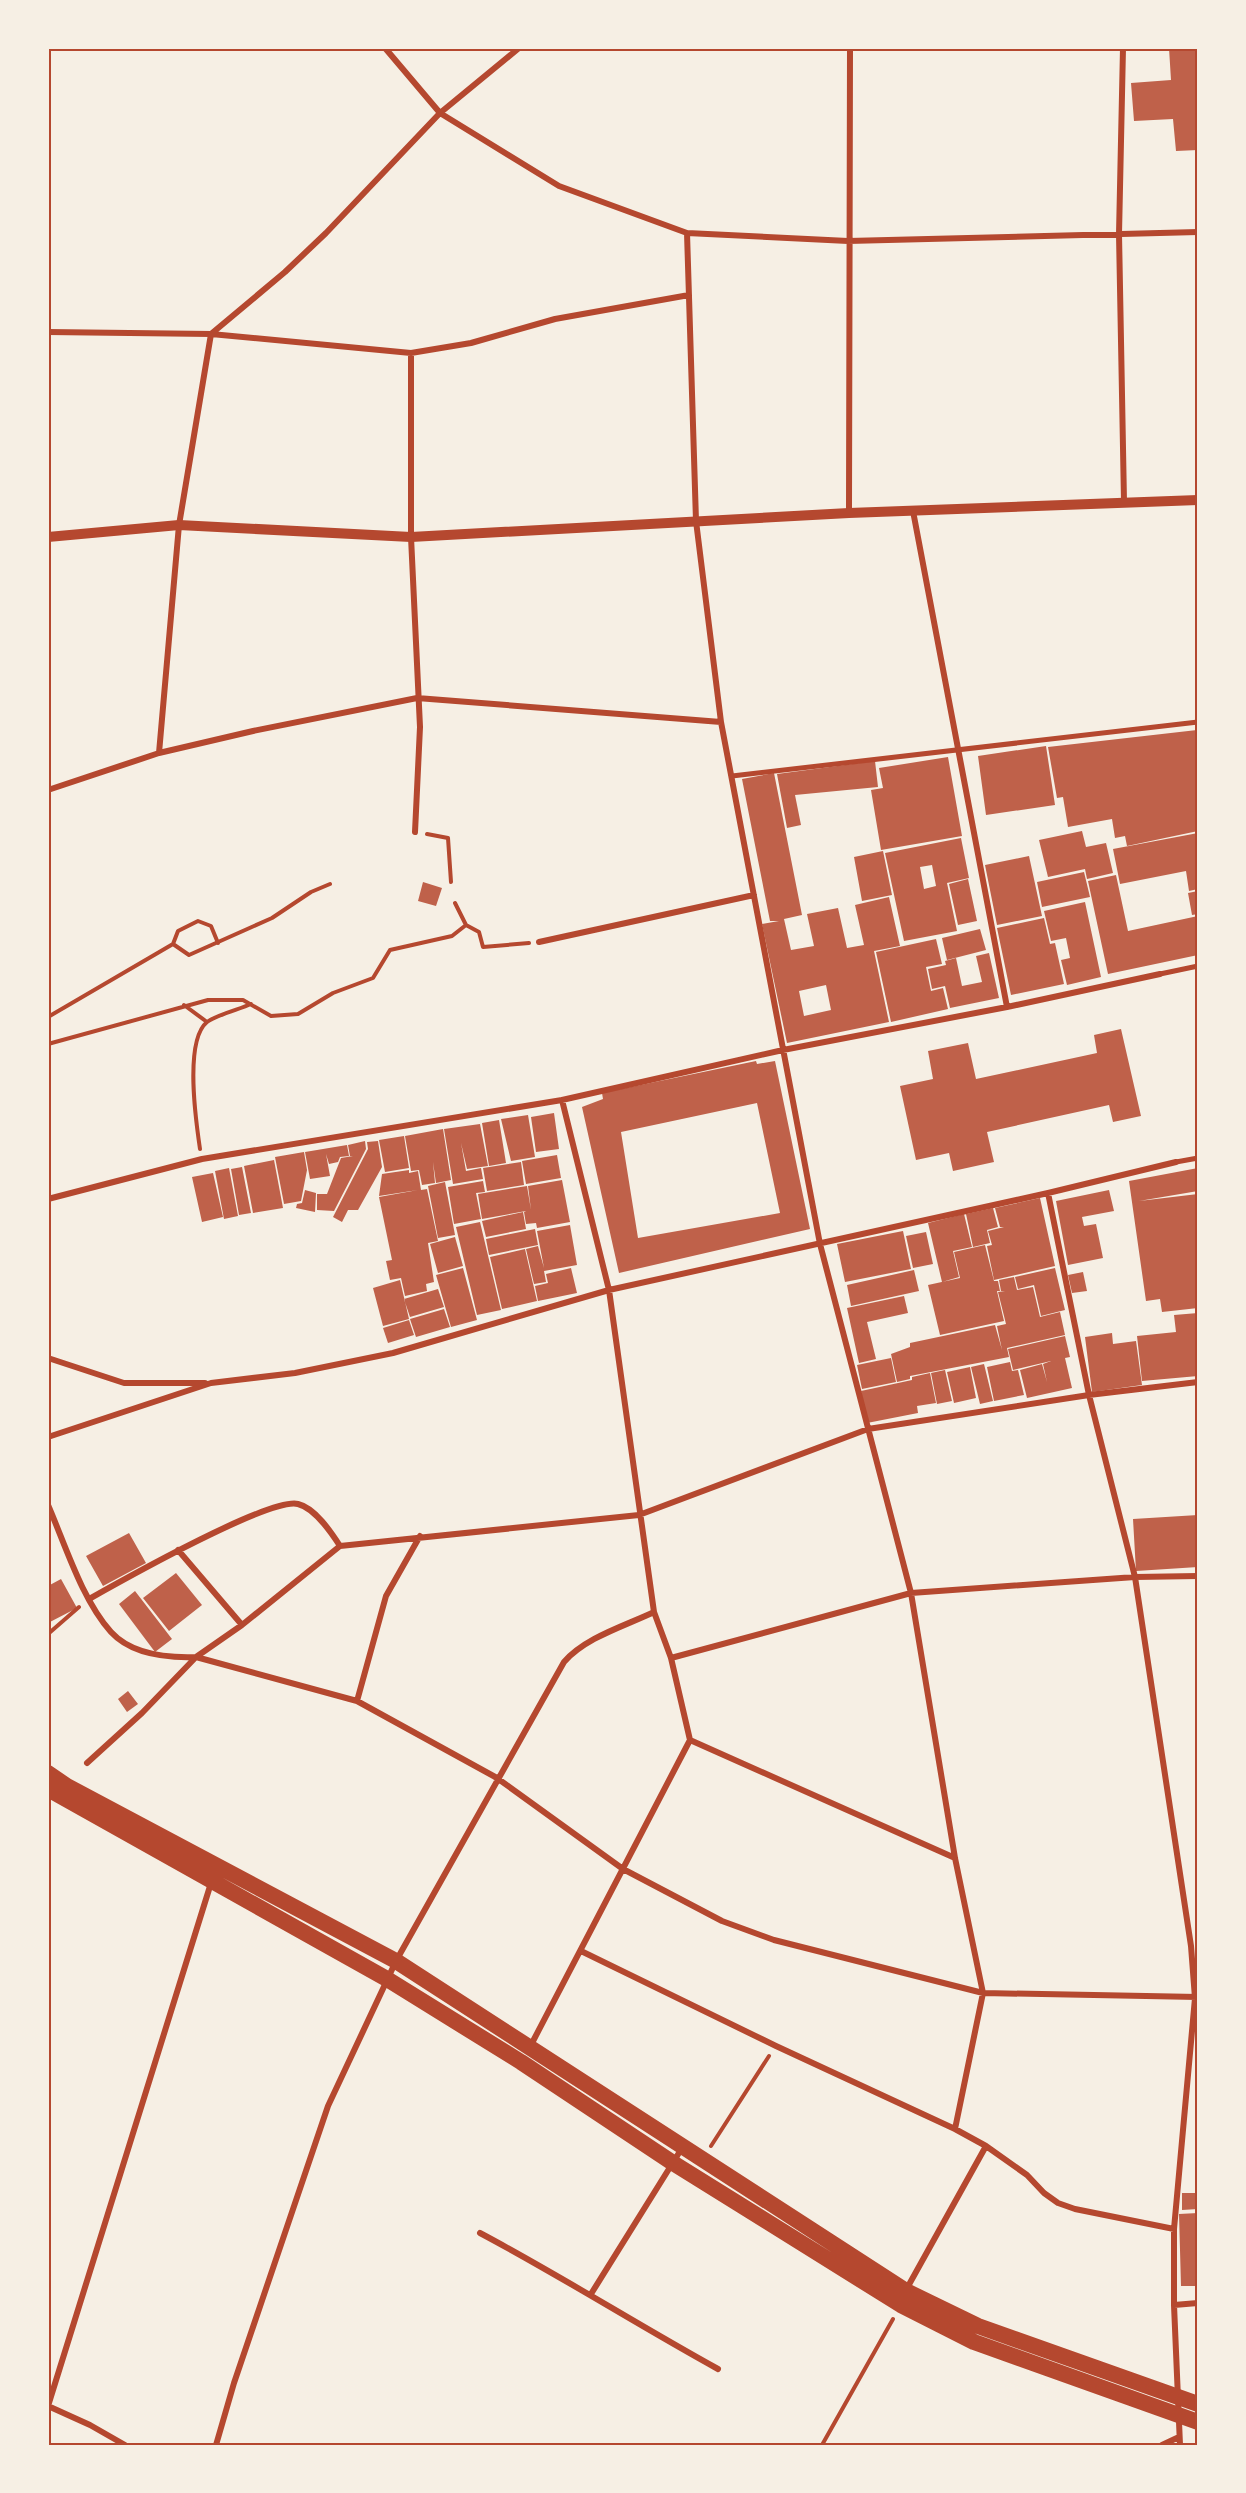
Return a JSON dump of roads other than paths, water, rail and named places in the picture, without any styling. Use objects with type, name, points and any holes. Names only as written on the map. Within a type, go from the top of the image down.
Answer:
[{"type":"highway","points":[[48,1773],[55,1793],[396,1961],[530,2046],[903,2298],[1198,2404]]},
{"type":"highway","points":[[214,1873],[521,2062],[673,2163],[974,2342],[1198,2422]]},
{"type":"street","points":[[385,48],[441,113],[559,186],[687,233],[849,241],[1198,232]]},
{"type":"street","points":[[159,753],[179,525],[211,334],[285,272],[326,233],[441,113],[519,48]]},
{"type":"street","points":[[849,513],[850,48]]},
{"type":"street","points":[[1123,48],[1119,234],[1124,501]]},
{"type":"street","points":[[687,233],[696,521],[721,722],[820,1244],[911,1593],[955,1858],[983,1993],[955,2129]]},
{"type":"street","points":[[48,332],[211,334],[411,352],[471,343],[555,319],[689,296]]},
{"type":"street","points":[[411,352],[411,537],[420,726],[415,832]]},
{"type":"street","points":[[48,537],[179,525],[411,537],[849,513],[1198,500]]},
{"type":"street","points":[[913,511],[1007,1007]]},
{"type":"street","points":[[48,790],[159,753],[253,731],[417,698],[721,722]]},
{"type":"street","points":[[732,776],[1198,722]]},
{"type":"street","points":[[539,942],[754,895]]},
{"type":"street","points":[[48,1199],[202,1159],[562,1100],[783,1050],[1007,1007],[1198,966]]},
{"type":"street","points":[[521,2062],[690,1740],[671,1658],[654,1612],[609,1290],[562,1100]]},
{"type":"street","points":[[48,1358],[124,1383],[211,1383],[295,1373],[393,1353],[609,1290],[1198,1158]]},
{"type":"street","points":[[1048,1193],[1089,1395],[1136,1577],[1191,1946],[1196,1998],[1174,2229],[1174,2305],[1180,2445]]},
{"type":"street","points":[[87,1763],[142,1713],[196,1658],[242,1625],[340,1546],[639,1515],[868,1429],[1089,1395],[1198,1382]]},
{"type":"street","points":[[48,1437],[211,1383]]},
{"type":"street","points":[[89,1599],[178,1550],[280,1505],[300,1504],[310,1510],[340,1546]]},
{"type":"street","points":[[48,1505],[89,1599],[111,1632],[131,1646],[149,1654],[172,1658],[196,1658],[357,1701],[497,1778],[623,1869],[722,1921],[774,1940],[983,1993],[1196,1998]]},
{"type":"street","points":[[357,1701],[386,1596],[420,1536]]},
{"type":"street","points":[[178,1550],[242,1625]]},
{"type":"street","points":[[671,1658],[911,1593],[1136,1577],[1198,1576]]},
{"type":"street","points":[[216,2445],[234,2383],[328,2106],[396,1961],[564,1662],[573,1651],[654,1612]]},
{"type":"street","points":[[690,1740],[955,1858]]},
{"type":"street","points":[[125,2445],[90,2425],[48,2406],[214,1873]]},
{"type":"street","points":[[581,1951],[776,2046],[955,2129],[986,2146],[1027,2175],[1044,2193],[1058,2203],[1075,2209],[1174,2229]]},
{"type":"street","points":[[903,2298],[986,2146]]},
{"type":"street","points":[[591,2294],[682,2148]]},
{"type":"street","points":[[480,2233],[591,2294],[645,2329],[718,2369]]},
{"type":"street","points":[[1174,2305],[1198,2303]]},
{"type":"street","points":[[1162,2445],[1179,2437]]}]
